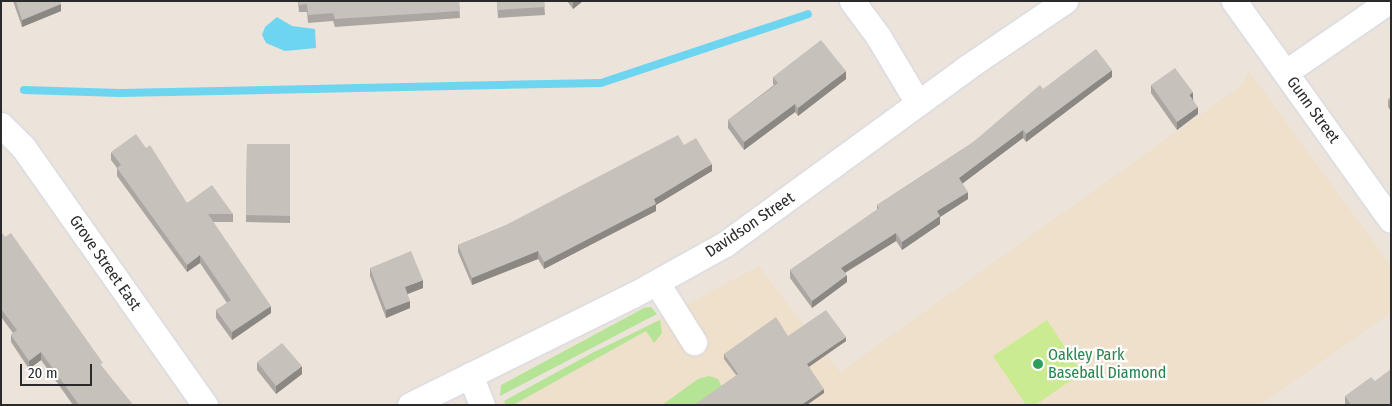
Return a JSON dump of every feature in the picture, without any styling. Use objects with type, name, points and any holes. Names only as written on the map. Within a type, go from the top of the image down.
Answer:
[{"type":"street","points":[[852,1],[878,36],[918,103]]},
{"type":"street","name":"Davidson Street","points":[[410,405],[657,283],[750,229],[918,103],[1065,1]]},
{"type":"street","name":"Gunn Street","points":[[1234,1],[1391,220]]},
{"type":"street","points":[[1286,72],[1389,1]]},
{"type":"street","name":"Grove Street East","points":[[1,125],[23,148],[205,405]]},
{"type":"street","points":[[657,283],[694,342]]},
{"type":"street","points":[[470,375],[482,405]]},
{"type":"shaded area","points":[[1249,71],[1391,266],[1391,313],[1260,405],[497,405],[759,266],[840,372],[1242,85]]},
{"type":"green space","points":[[651,307],[657,314],[500,396],[501,385],[644,308]]},
{"type":"green space","points":[[660,320],[662,333],[654,343],[646,331],[513,405],[506,405],[504,401],[592,353]]},
{"type":"green space","name":"Oakley Park Baseball Diamond","points":[[1047,320],[1082,373],[1035,405],[1026,405],[993,356]]},
{"type":"green space","points":[[709,376],[718,379],[723,389],[700,405],[662,405],[698,379]]},
{"type":"water","points":[[277,17],[292,26],[315,29],[316,48],[285,51],[266,43],[262,35],[265,27]]},
{"type":"building","points":[[16,1],[60,1],[61,4],[22,20]]},
{"type":"building","points":[[299,1],[459,1],[460,11],[335,19],[333,13],[308,15],[307,4],[299,5]]},
{"type":"building","points":[[497,1],[544,1],[545,7],[498,10]]},
{"type":"building","points":[[821,40],[846,71],[798,108],[795,104],[744,142],[728,120],[778,83],[773,77]]},
{"type":"building","points":[[1096,49],[1112,70],[1026,134],[1023,130],[959,178],[968,192],[937,211],[940,216],[902,242],[896,233],[841,268],[847,275],[812,301],[790,270],[879,208],[877,205],[972,143],[1040,85],[1043,89]]},
{"type":"building","points":[[1175,68],[1193,92],[1189,95],[1198,107],[1177,122],[1151,85]]},
{"type":"building","points":[[136,134],[146,148],[150,145],[187,203],[212,185],[233,214],[208,214],[271,306],[232,332],[216,310],[231,300],[200,255],[187,265],[117,168],[121,165],[111,152]]},
{"type":"building","points":[[678,135],[684,145],[696,138],[712,164],[654,199],[656,204],[544,262],[538,251],[472,278],[458,245],[504,226]]},
{"type":"building","points":[[247,144],[290,144],[290,216],[246,215]]},
{"type":"building","points":[[1,232],[5,237],[11,233],[103,363],[100,364],[133,405],[79,405],[41,352],[29,361],[11,335],[17,330],[1,309]]},
{"type":"building","points":[[411,251],[423,280],[405,287],[410,301],[386,310],[370,268]]},
{"type":"building","points":[[826,310],[846,337],[807,364],[824,389],[801,405],[694,405],[738,374],[724,354],[776,317],[788,336]]},
{"type":"building","points":[[282,343],[302,366],[276,386],[257,362]]},
{"type":"building","points":[[1391,369],[1391,405],[1351,405],[1345,396],[1371,377],[1375,381]]},
{"type":"waterway","points":[[24,90],[120,93],[601,83],[808,14]]},
{"type":"place","name":"Oakley Park Baseball Diamond","points":[[1038,364]]}]
